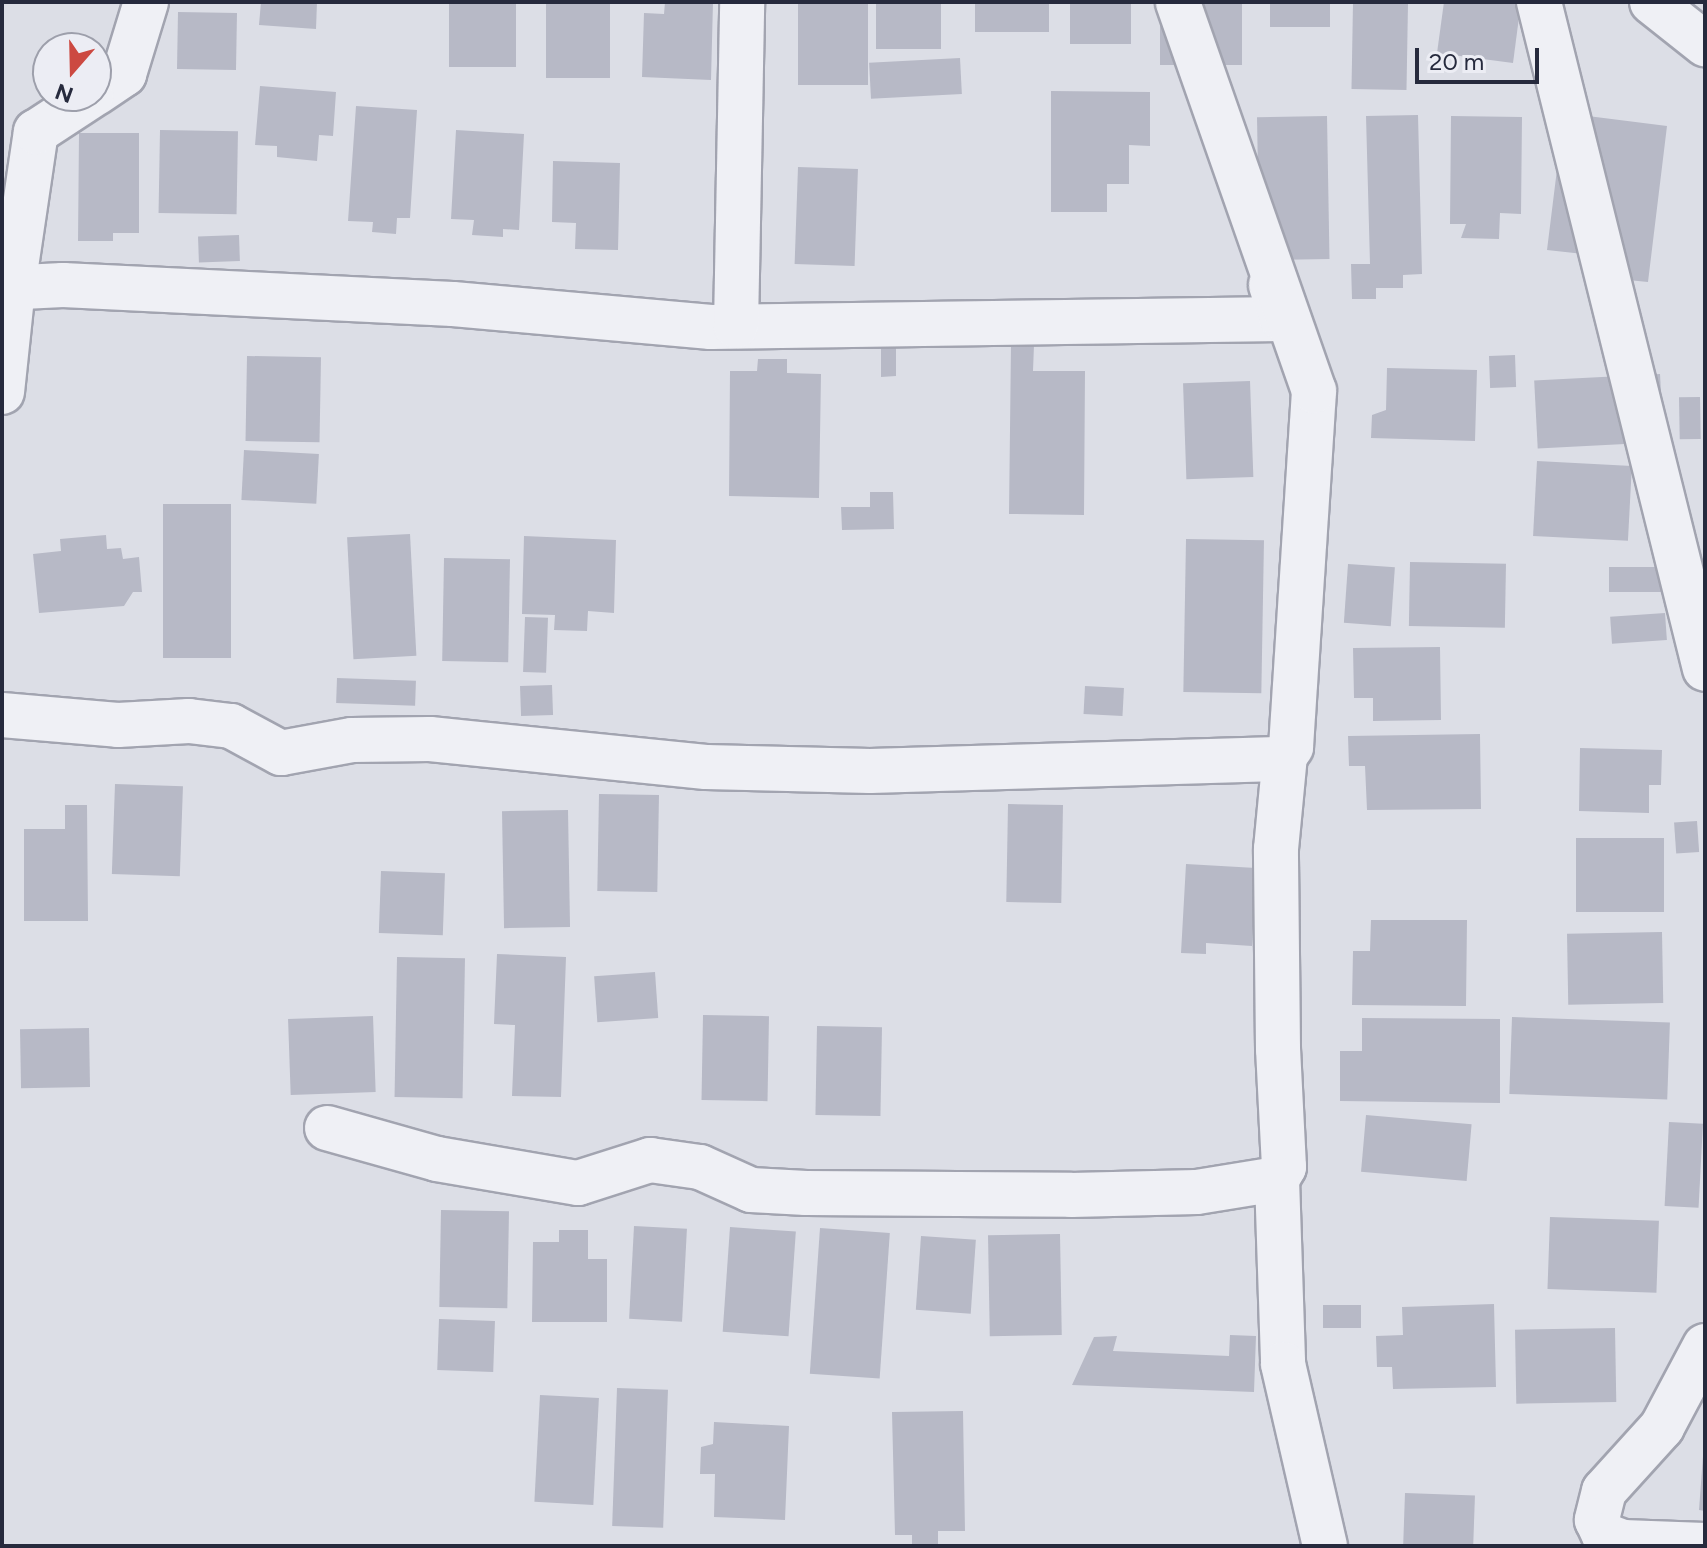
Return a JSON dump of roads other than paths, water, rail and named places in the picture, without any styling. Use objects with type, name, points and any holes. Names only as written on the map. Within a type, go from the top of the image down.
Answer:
[{"type":"street","points":[[112,82],[124,74],[146,2]]},
{"type":"street","points":[[736,326],[742,2]]},
{"type":"street","points":[[7,287],[63,285],[453,304],[736,326],[1282,319],[1177,2]]},
{"type":"street","points":[[1177,2],[1314,391],[1291,747],[1285,756],[1276,849],[1278,1049],[1284,1167],[1277,1179],[1283,1364],[1325,1546]]},
{"type":"street","points":[[1539,2],[1705,669]]},
{"type":"street","points":[[1652,2],[1705,44]]},
{"type":"street","points":[[2,392],[7,287],[36,132],[67,112]]},
{"type":"street","points":[[2,715],[118,725],[189,721],[231,726],[281,753],[352,740],[430,739],[706,767],[870,771],[1278,759],[1285,756]]},
{"type":"street","points":[[327,1128],[437,1159],[578,1183],[650,1160],[700,1167],[751,1190],[806,1193],[1087,1195],[1197,1192],[1277,1179]]},
{"type":"street","points":[[1705,1346],[1662,1427],[1604,1491],[1583,1533],[1604,1535],[1623,1542],[1705,1545]]}]
